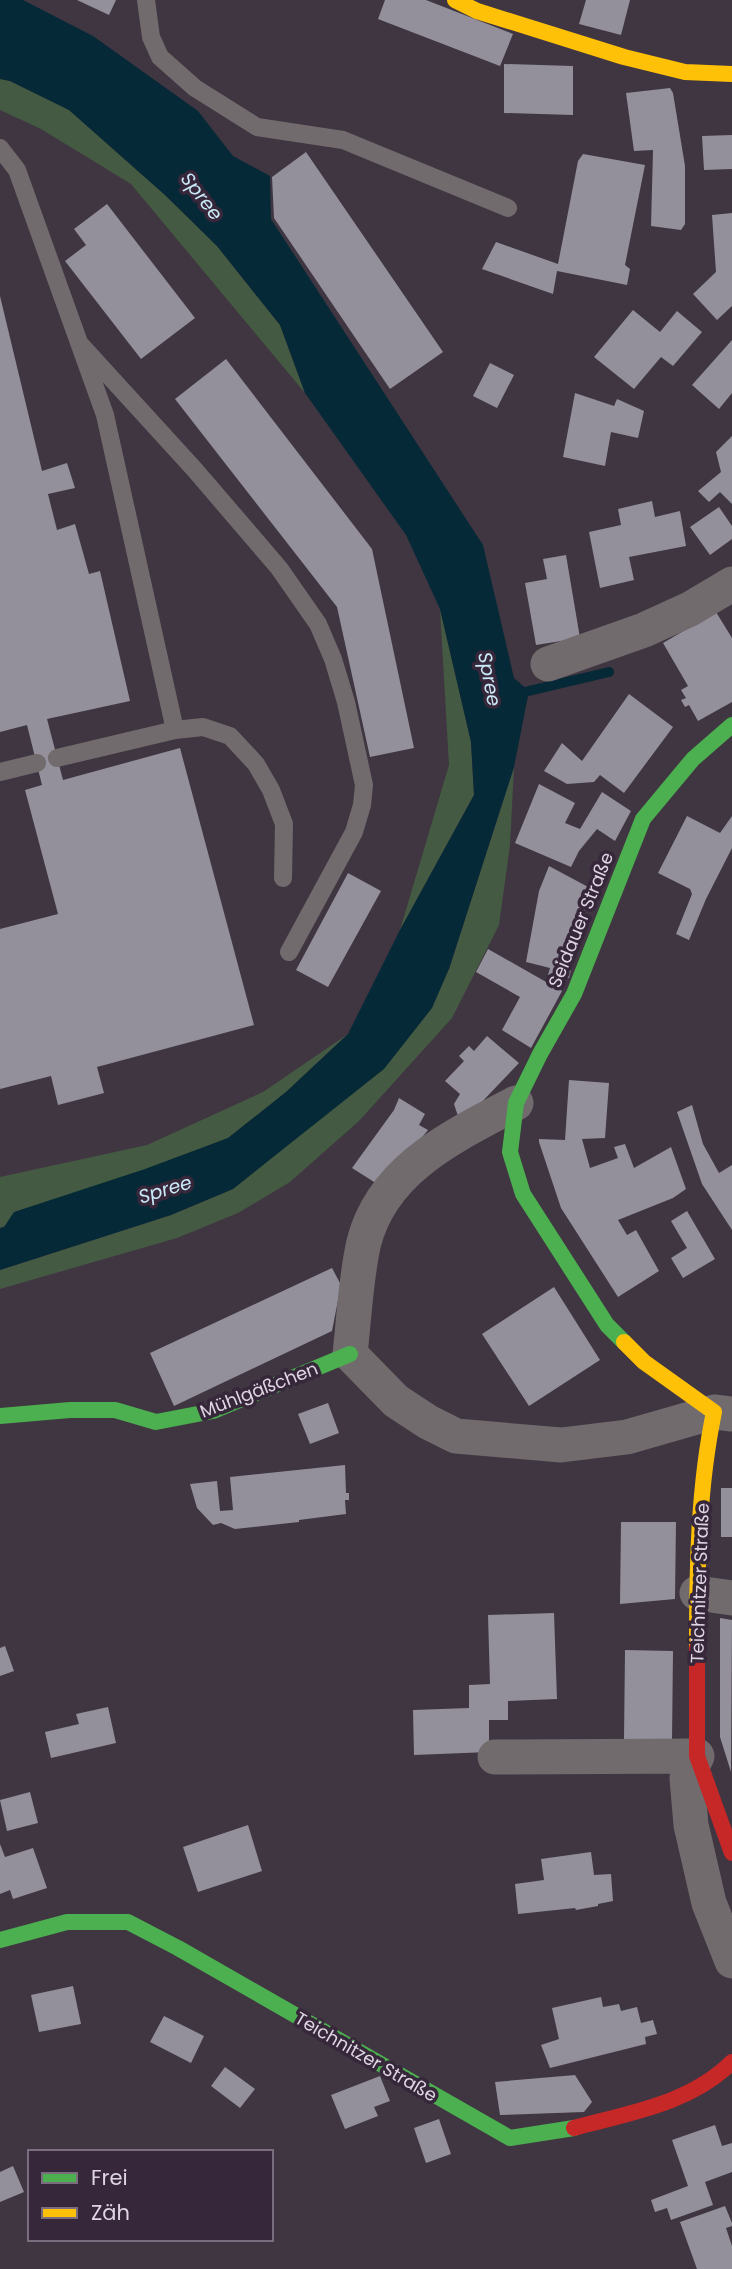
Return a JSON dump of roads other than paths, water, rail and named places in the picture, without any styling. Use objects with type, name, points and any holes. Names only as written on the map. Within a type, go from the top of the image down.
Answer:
[{"type":"street","points":[[454,0],[477,11],[624,57],[685,72],[732,74]]},
{"type":"street","points":[[548,664],[656,625],[691,609],[732,584]]},
{"type":"street","name":"Seidauer Straße","points":[[723,1413],[644,1362],[607,1325],[523,1194],[510,1152],[516,1102],[574,994],[643,819],[693,759],[732,725]]},
{"type":"street","points":[[516,1102],[453,1137],[416,1162],[382,1199],[365,1242],[350,1354],[396,1401],[456,1436],[561,1445],[627,1437],[723,1413]]},
{"type":"street","name":"Mühlgäßchen","points":[[0,1416],[70,1410],[115,1410],[156,1422],[213,1411],[350,1354]]},
{"type":"street","name":"Teichnitzer Straße","points":[[723,1413],[704,1461],[697,1593],[697,1756],[732,1853]]},
{"type":"street","points":[[697,1593],[732,1598]]},
{"type":"street","points":[[495,1757],[697,1756]]},
{"type":"street","name":"Teichnitzer Straße","points":[[697,1756],[687,1778],[691,1825],[709,1903],[732,1961]]},
{"type":"street","name":"Teichnitzer Straße","points":[[0,1940],[68,1922],[128,1922],[510,2138],[573,2128],[669,2102],[718,2076],[732,2062]]},
{"type":"lane","points":[[146,0],[151,37],[160,57],[195,88],[257,127],[343,140],[508,208]]},
{"type":"lane","points":[[0,148],[17,170],[105,415],[175,730]]},
{"type":"lane","points":[[80,344],[195,470],[279,568],[318,624],[333,659],[346,702],[363,785],[362,805],[354,832],[289,951]]},
{"type":"lane","points":[[57,758],[175,730],[203,727],[230,736],[256,764],[271,790],[284,824],[283,878]]},
{"type":"lane","points":[[0,772],[37,763]]},
{"type":"water","name":"Spree","points":[[0,0],[23,0],[93,36],[198,111],[233,156],[270,176],[271,219],[483,545],[514,678],[529,691],[514,767],[449,969],[432,1008],[384,1069],[233,1189],[171,1215],[0,1270],[0,1228],[4,1227],[14,1212],[145,1169],[228,1138],[286,1092],[348,1034],[400,930],[474,795],[471,742],[440,609],[406,535],[305,393],[280,325],[217,246],[165,195],[69,110],[10,81],[0,79]]},
{"type":"waterway","points":[[516,694],[609,672]]}]
